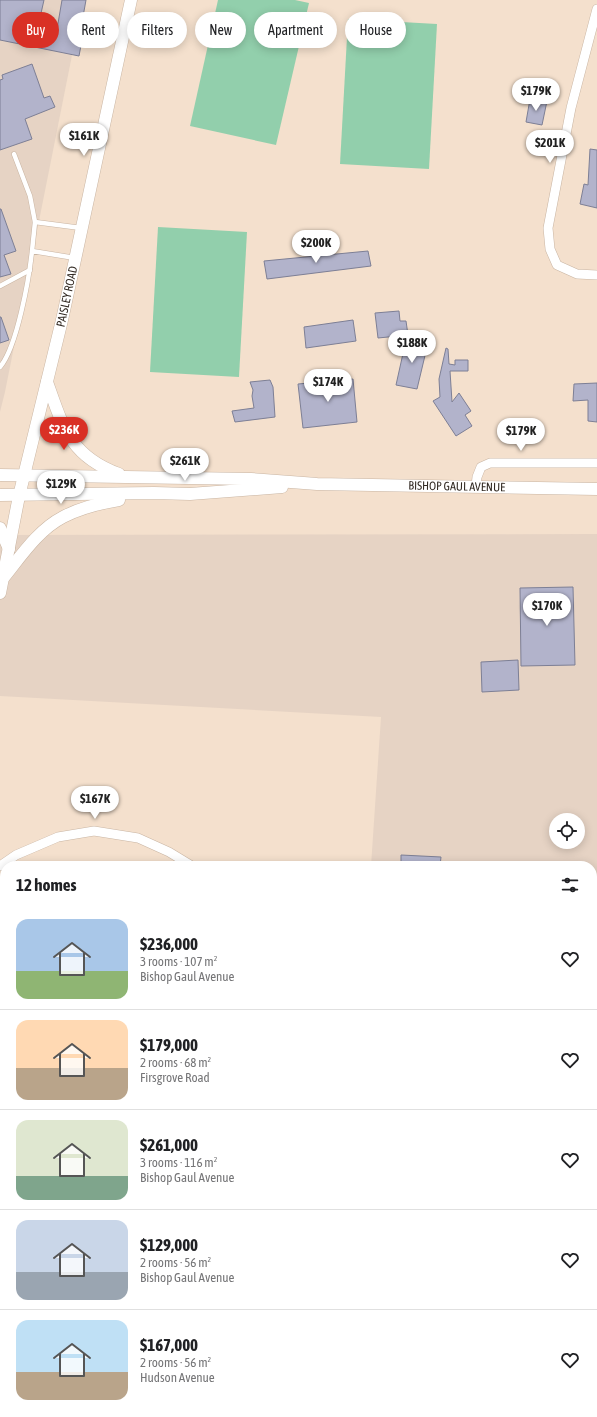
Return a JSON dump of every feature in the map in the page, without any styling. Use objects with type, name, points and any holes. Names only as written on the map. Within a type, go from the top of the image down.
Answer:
[{"type":"main road","name":"PAISLEY ROAD","points":[[0,593],[20,496],[75,258],[131,0]]},
{"type":"main road","points":[[47,382],[60,417],[77,449],[107,470],[127,477]]},
{"type":"main road","name":"BISHOP GAUL AVENUE","points":[[0,475],[25,474],[251,479],[317,484],[597,489]]},
{"type":"main road","name":"BISHOP GAUL AVENUE","points":[[0,496],[154,493],[190,494],[317,484]]},
{"type":"main road","points":[[3,578],[31,543],[45,530],[63,517],[102,503],[154,493]]},
{"type":"main road","points":[[0,528],[9,549]]},
{"type":"street","points":[[597,9],[572,108],[548,228],[550,249],[557,264],[577,274],[597,275]]},
{"type":"street","points":[[476,486],[477,476],[481,467],[490,463],[597,463]]},
{"type":"street","points":[[7,861],[16,855],[58,837],[94,831],[138,838],[169,852],[184,861]]},
{"type":"lane","points":[[0,367],[3,364],[14,338],[30,270],[35,222],[30,196],[14,154]]},
{"type":"lane","points":[[35,222],[81,228]]},
{"type":"lane","points":[[32,251],[75,258]]},
{"type":"lane","points":[[0,286],[30,270]]},
{"type":"shaded area","points":[[0,0],[83,0],[81,12],[67,12],[67,48],[73,48],[0,412]]},
{"type":"shaded area","points":[[597,534],[597,861],[371,861],[381,717],[0,696],[0,535]]},
{"type":"green space","points":[[218,0],[295,0],[309,3],[307,12],[254,12],[254,48],[299,48],[276,145],[190,126],[207,48],[246,48],[246,12],[215,12]]},
{"type":"green space","points":[[406,22],[437,24],[429,169],[340,164],[346,48],[406,48]]},
{"type":"green space","points":[[158,227],[247,232],[239,377],[150,372]]},
{"type":"building","points":[[0,0],[44,0],[41,12],[12,12],[12,42],[0,40]]},
{"type":"building","points":[[62,0],[86,0],[84,12],[67,12],[67,48],[80,48],[79,56],[40,48],[59,48],[59,18]]},
{"type":"building","points":[[32,64],[44,98],[50,96],[55,107],[25,119],[32,139],[0,150],[0,80],[3,79],[2,75]]},
{"type":"building","points":[[530,99],[547,101],[542,125],[526,122]]},
{"type":"building","points":[[590,149],[597,150],[597,208],[580,204],[584,184],[588,185]]},
{"type":"building","points":[[0,209],[16,251],[4,255],[11,274],[0,277]]},
{"type":"building","points":[[368,251],[371,266],[267,279],[264,261]]},
{"type":"building","points":[[399,311],[400,321],[406,321],[408,335],[378,338],[375,313]]},
{"type":"building","points":[[0,317],[9,340],[0,343]]},
{"type":"building","points":[[353,320],[356,341],[306,348],[304,327]]},
{"type":"building","points":[[406,340],[428,343],[417,389],[396,385]]},
{"type":"building","points":[[446,348],[448,349],[449,364],[455,365],[455,360],[468,360],[468,371],[450,371],[452,402],[459,393],[471,411],[465,415],[472,426],[456,436],[433,401],[440,397],[439,379]]},
{"type":"building","points":[[353,379],[357,422],[303,428],[298,384]]},
{"type":"building","points":[[270,380],[273,387],[275,417],[235,422],[232,411],[254,408],[252,396],[253,390],[250,382]]},
{"type":"building","points":[[597,383],[597,422],[588,421],[588,400],[573,401],[574,384]]},
{"type":"building","points":[[573,587],[575,665],[521,666],[520,588]]},
{"type":"building","points":[[518,660],[519,690],[482,692],[481,662]]},
{"type":"building","points":[[401,855],[441,857],[441,861],[401,861]]}]
